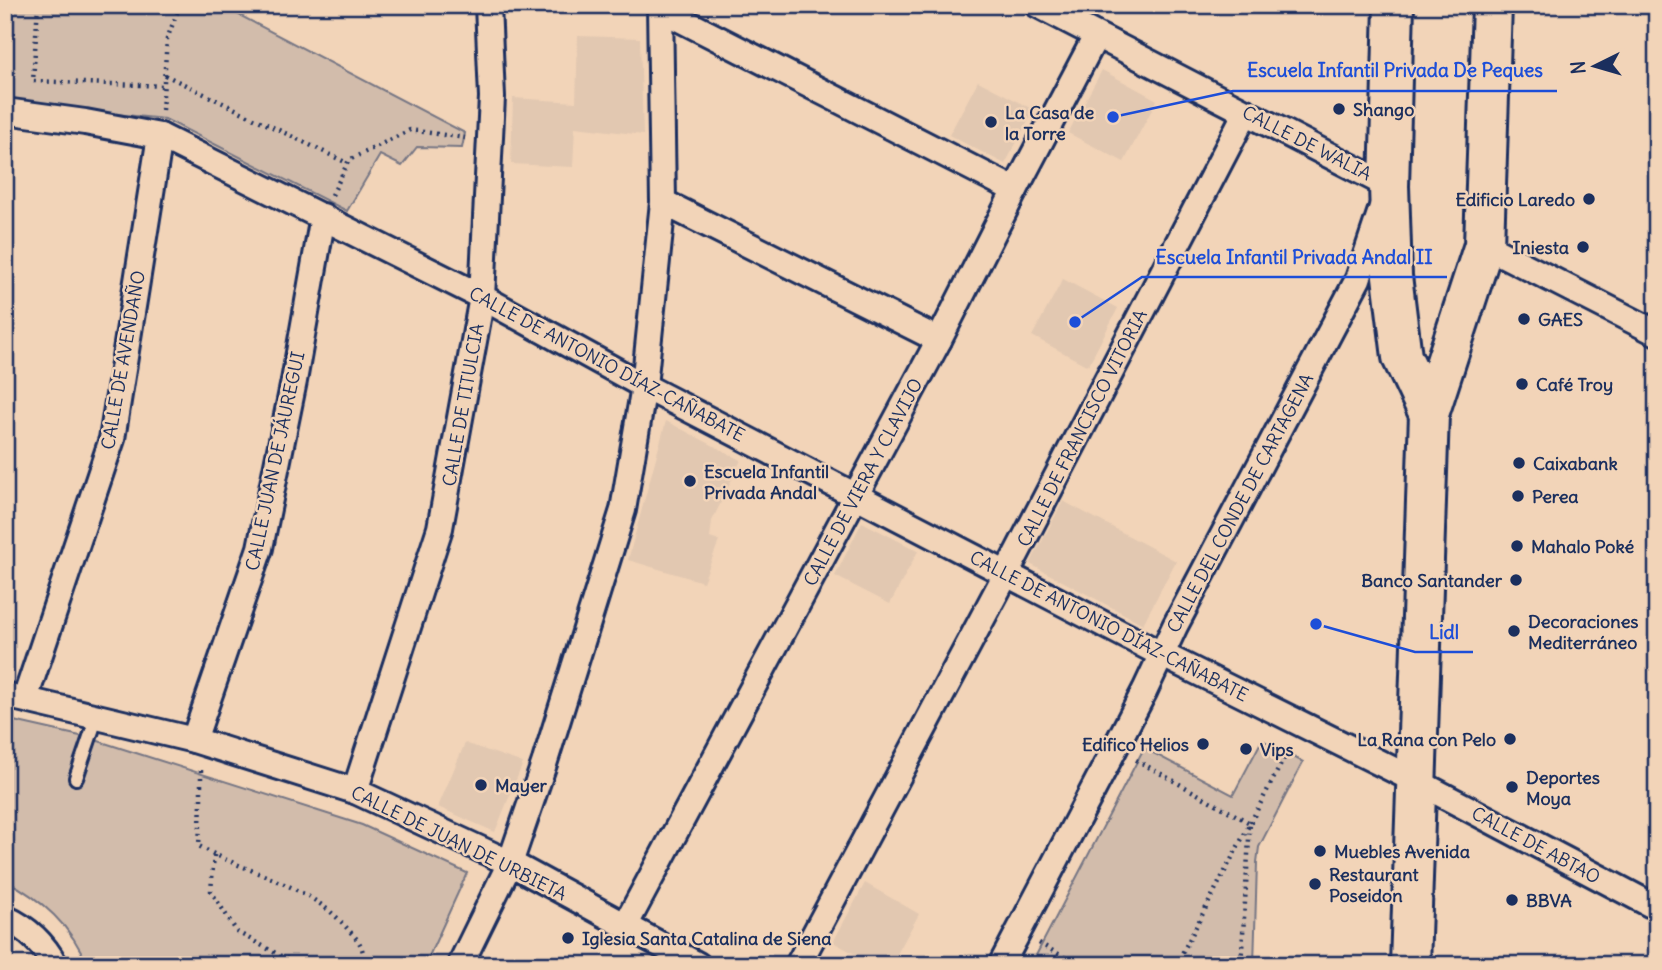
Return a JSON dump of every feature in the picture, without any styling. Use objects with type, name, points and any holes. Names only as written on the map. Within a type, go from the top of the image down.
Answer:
[{"type":"main road","points":[[1394,5],[1389,186],[1392,276],[1402,357],[1429,414]]},
{"type":"main road","points":[[1410,965],[1429,414],[1483,245],[1492,5]]},
{"type":"street","name":"CALLE DE TITULCIA","points":[[355,791],[440,528],[482,297],[492,97],[488,5]]},
{"type":"street","name":"CALLE DE WALIA","points":[[1038,5],[1389,186]]},
{"type":"street","points":[[460,965],[510,863],[545,761],[623,510],[644,386],[663,202],[660,7],[1015,190]]},
{"type":"street","name":"CALLE DE VIERA Y CLAVIJO","points":[[625,926],[939,340],[1096,36]]},
{"type":"street","name":"CALLE DE ANTONIO DÍAZ-CAÑABATE","points":[[5,111],[160,136],[482,297],[644,386],[1006,574],[1416,781]]},
{"type":"street","name":"CALLE DE FRANCISCO VITORIA","points":[[798,965],[1006,574],[1246,112]]},
{"type":"street","name":"CALLE DE AVENDAÑO","points":[[15,697],[112,439],[160,136]]},
{"type":"street","name":"CALLE DEL CONDE DE CARTAGENA","points":[[1001,965],[1358,279],[1389,186]]},
{"type":"street","points":[[663,202],[939,340]]},
{"type":"street","name":"CALLE JUAN DE JÁUREGUI","points":[[194,740],[260,548],[294,381],[323,216]]},
{"type":"street","points":[[1483,245],[1657,333]]},
{"type":"street","name":"CALLE DE JUAN DE URBIETA","points":[[15,697],[194,740],[355,791],[510,863],[698,965]]},
{"type":"street","name":"CALLE DE ABTAO","points":[[1416,781],[1657,908]]},
{"type":"street","points":[[5,918],[32,935],[55,965]]},
{"type":"lane","points":[[76,778],[97,716]]},
{"type":"path","points":[[38,5],[33,81],[165,86]]},
{"type":"path","points":[[160,136],[167,39],[180,5]]},
{"type":"path","points":[[165,75],[347,163]]},
{"type":"path","points":[[323,216],[349,160],[410,130],[490,141]]},
{"type":"path","points":[[1176,965],[1302,725]]},
{"type":"path","points":[[194,740],[202,773],[199,846],[306,894],[334,913],[360,943],[366,965]]},
{"type":"path","points":[[1115,748],[1250,823]]},
{"type":"path","points":[[1241,965],[1250,823]]},
{"type":"path","points":[[214,855],[211,891],[237,932],[301,965]]},
{"type":"path","points":[[1018,932],[1078,965]]},
{"type":"shaded area","points":[[5,5],[220,5],[465,133],[462,148],[417,147],[402,166],[380,155],[347,211],[165,119],[5,103]]},
{"type":"shaded area","points":[[578,36],[640,38],[643,135],[575,127],[573,167],[511,164],[513,98],[576,102]]},
{"type":"shaded area","points":[[1102,70],[1157,100],[1124,162],[1068,133]]},
{"type":"shaded area","name":"La Casa de la Torre","points":[[978,81],[1034,110],[1005,164],[949,135]]},
{"type":"shaded area","points":[[1063,279],[1118,308],[1088,366],[1032,336]]},
{"type":"shaded area","points":[[666,421],[741,460],[712,521],[710,538],[719,541],[703,582],[628,560]]},
{"type":"shaded area","points":[[1063,501],[1176,561],[1143,624],[1030,564]]},
{"type":"shaded area","points":[[862,522],[918,551],[890,604],[835,576]]},
{"type":"shaded area","points":[[5,719],[89,738],[362,825],[467,873],[425,965],[87,965],[73,938],[54,915],[5,880]]},
{"type":"shaded area","points":[[1262,740],[1303,762],[1259,847],[1254,965],[1031,965],[1144,748],[1233,795]]},
{"type":"shaded area","name":"Mayer","points":[[465,743],[523,763],[495,832],[438,807]]},
{"type":"shaded area","points":[[865,883],[919,914],[891,965],[875,965],[833,942]]},
{"type":"place","name":"Shango","points":[[1339,109]]},
{"type":"place","name":"Escuela Infantil Privada De Peques","points":[[1113,117]]},
{"type":"place","name":"La Casa de la Torre","points":[[991,122]]},
{"type":"place","name":"Edificio Laredo","points":[[1589,199]]},
{"type":"place","name":"Iniesta","points":[[1583,247]]},
{"type":"place","name":"GAES","points":[[1524,319]]},
{"type":"place","name":"Escuela Infantil Privada Andal II","points":[[1075,322]]},
{"type":"place","name":"Café Troy","points":[[1522,384]]},
{"type":"place","name":"Caixabank","points":[[1519,463]]},
{"type":"place","name":"Escuela Infantil Privada Andal","points":[[690,481]]},
{"type":"place","name":"Perea","points":[[1518,496]]},
{"type":"place","name":"Mahalo Poké","points":[[1517,546]]},
{"type":"place","name":"Banco Santander","points":[[1516,580]]},
{"type":"place","name":"Lidl","points":[[1316,624]]},
{"type":"place","name":"Decoraciones Mediterráneo","points":[[1514,631]]},
{"type":"place","name":"La Rana con Pelo","points":[[1510,739]]},
{"type":"place","name":"Edifico Helios","points":[[1203,744]]},
{"type":"place","name":"Vips","points":[[1246,749]]},
{"type":"place","name":"Mayer","points":[[481,785]]},
{"type":"place","name":"Deportes Moya","points":[[1512,787]]},
{"type":"place","name":"Muebles Avenida","points":[[1320,851]]},
{"type":"place","name":"Restaurant Poseidon","points":[[1315,884]]},
{"type":"place","name":"BBVA","points":[[1512,900]]},
{"type":"place","name":"Iglesia Santa Catalina de Siena","points":[[568,938]]}]
